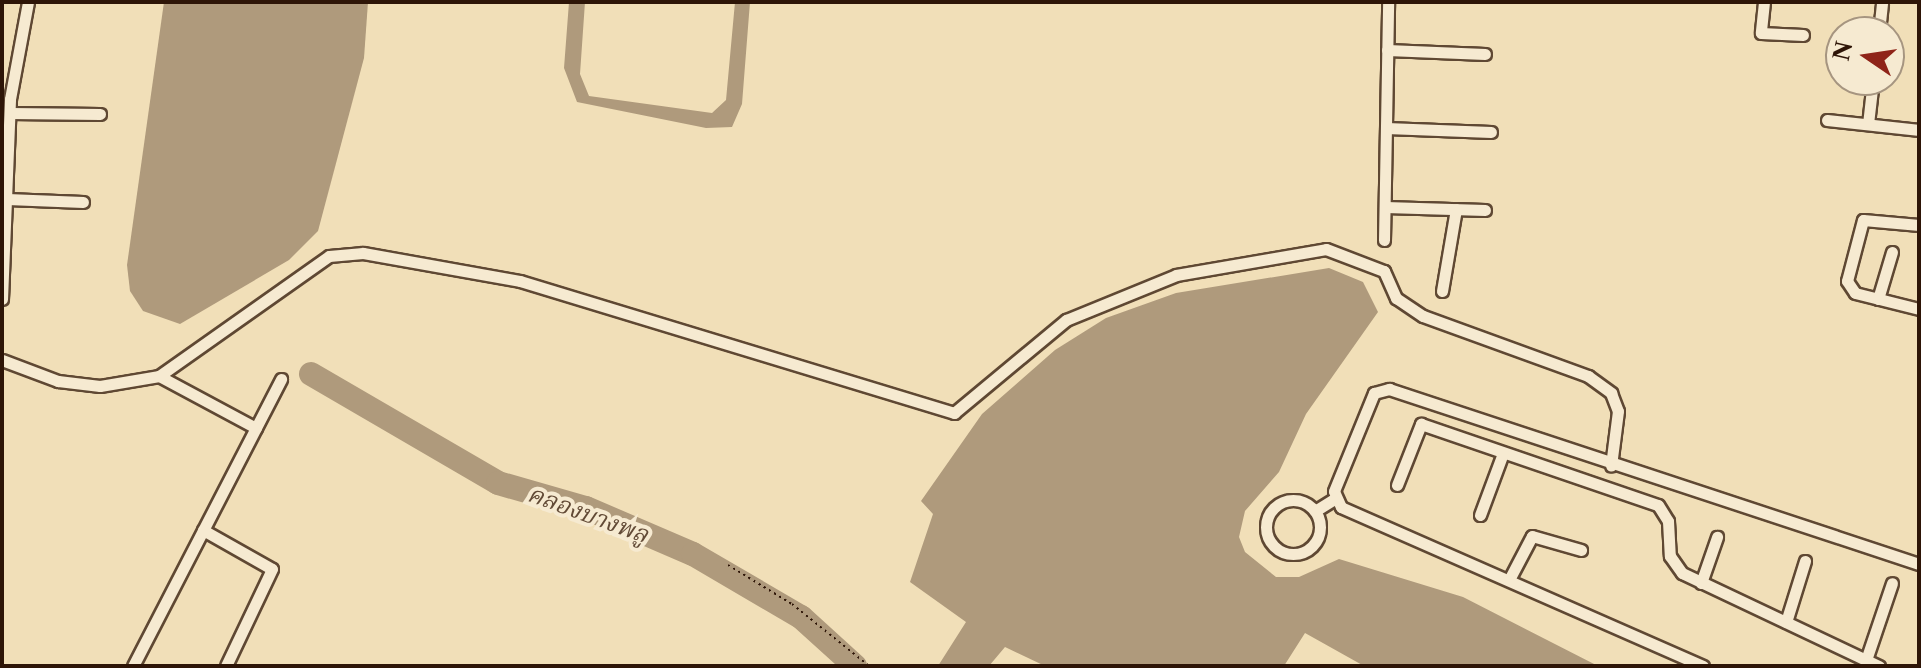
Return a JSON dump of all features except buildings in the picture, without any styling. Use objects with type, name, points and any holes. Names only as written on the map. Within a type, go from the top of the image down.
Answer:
[{"type":"street","points":[[2,299],[10,113],[6,99],[28,2]]},
{"type":"street","points":[[1384,240],[1388,2]]},
{"type":"street","points":[[1764,2],[1761,33],[1803,35]]},
{"type":"street","points":[[1387,50],[1485,54]]},
{"type":"street","points":[[1868,124],[1871,96]]},
{"type":"street","points":[[10,113],[100,114]]},
{"type":"street","points":[[1827,120],[1919,130]]},
{"type":"street","points":[[1386,128],[1491,132]]},
{"type":"street","points":[[7,199],[83,202]]},
{"type":"street","points":[[1385,207],[1485,210]]},
{"type":"street","points":[[1442,291],[1456,209]]},
{"type":"street","points":[[1919,225],[1871,219],[1859,226],[1848,290],[1919,309]]},
{"type":"street","points":[[2,360],[58,381],[100,386],[159,376],[329,256],[363,253],[520,281],[954,413],[1066,320],[1176,275],[1326,249],[1384,271],[1396,298],[1423,316],[1588,376],[1611,393],[1618,411],[1611,466]]},
{"type":"street","points":[[1878,299],[1892,252]]},
{"type":"street","points":[[159,376],[256,428]]},
{"type":"street","points":[[133,666],[281,379]]},
{"type":"street","points":[[1315,511],[1336,498],[1381,388],[1611,466],[1919,564]]},
{"type":"street","points":[[1397,485],[1421,424],[1658,505],[1674,563],[1701,583],[1879,666]]},
{"type":"street","points":[[1480,515],[1503,453]]},
{"type":"street","points":[[1336,498],[1348,513],[1511,576],[1703,666]]},
{"type":"street","points":[[1303,502],[1315,511],[1320,526],[1311,547],[1290,554],[1271,543],[1266,521],[1280,503],[1303,502]]},
{"type":"street","points":[[203,530],[272,569],[226,666]]},
{"type":"street","points":[[1511,576],[1532,536],[1581,550]]},
{"type":"street","points":[[1701,583],[1717,537]]},
{"type":"street","points":[[1786,622],[1805,561]]},
{"type":"street","points":[[1866,660],[1892,583]]},
{"type":"path","points":[[728,565],[792,604],[869,666]]},
{"type":"shaded area","points":[[164,2],[368,2],[364,58],[318,231],[289,260],[180,324],[143,311],[130,291],[127,265]]},
{"type":"shaded area","points":[[569,2],[585,2],[580,74],[589,96],[712,113],[726,100],[735,2],[750,2],[742,104],[732,127],[706,128],[577,102],[564,68]]},
{"type":"shaded area","points":[[1329,268],[1363,282],[1378,312],[1306,414],[1279,472],[1245,511],[1239,537],[1245,552],[1276,577],[1299,577],[1339,559],[1463,597],[1598,666],[1364,666],[1305,633],[1284,666],[1045,666],[1005,647],[989,666],[938,666],[966,622],[910,582],[933,514],[921,501],[982,414],[1055,350],[1106,318],[1176,293]]},
{"type":"waterway","name":"คลองบางพลู","points":[[311,374],[498,483],[586,508],[693,554],[801,617],[855,666]]}]
